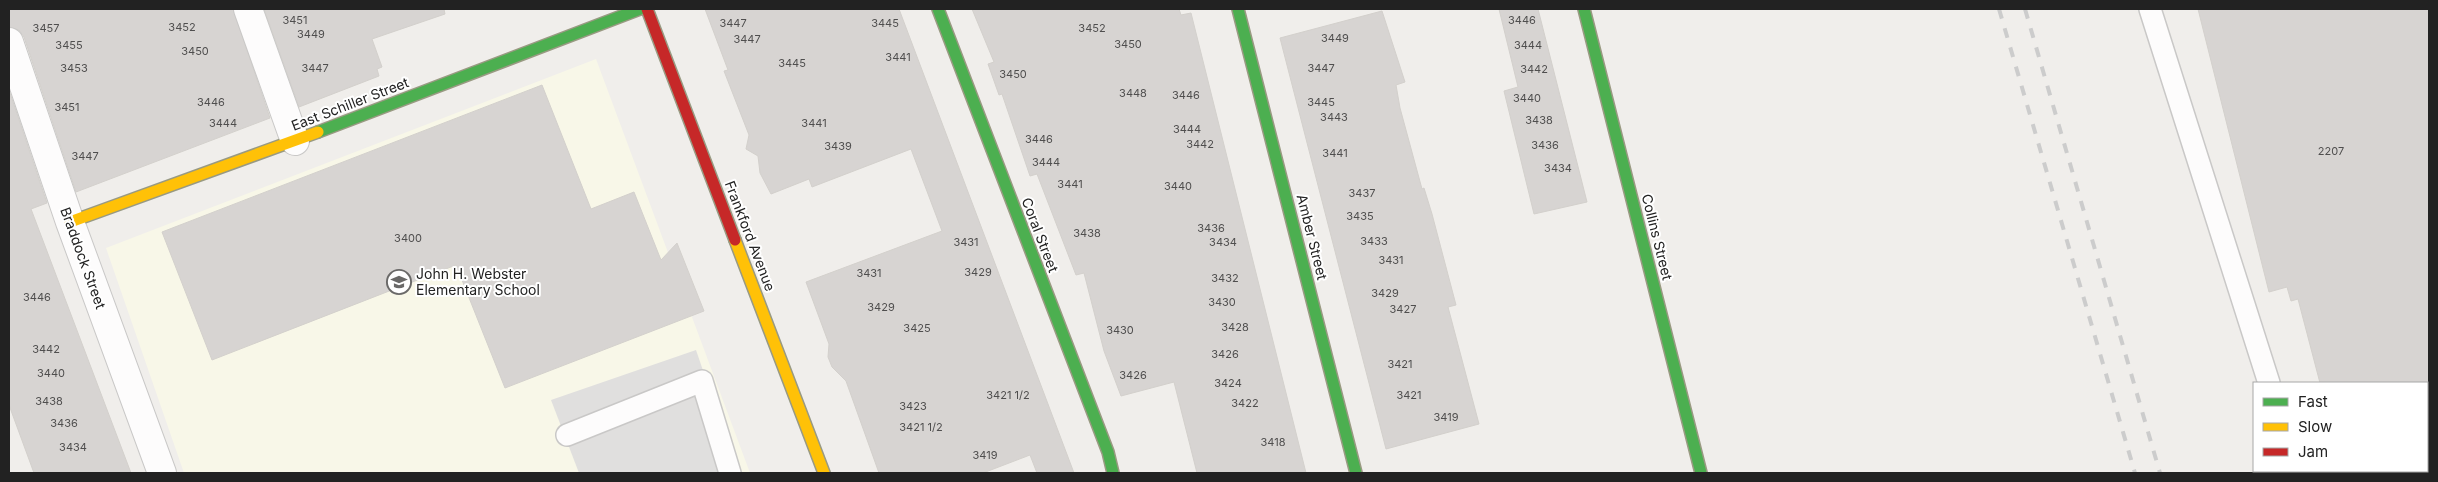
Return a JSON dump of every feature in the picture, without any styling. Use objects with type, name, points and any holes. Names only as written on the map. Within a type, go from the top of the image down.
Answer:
[{"type":"street","points":[[248,9],[295,141]]},
{"type":"street","name":"East Schiller Street","points":[[70,222],[295,141],[640,9]]},
{"type":"street","name":"Frankford Avenue","points":[[648,9],[824,473]]},
{"type":"street","name":"Coral Street","points":[[938,9],[1108,452],[1113,473]]},
{"type":"street","name":"Amber Street","points":[[1238,9],[1356,473]]},
{"type":"street","name":"Collins Street","points":[[1584,9],[1701,473]]},
{"type":"street","name":"Braddock Street","points":[[9,42],[70,222],[162,473]]},
{"type":"lane","points":[[2150,9],[2269,382]]},
{"type":"lane","points":[[567,435],[702,381],[730,473]]},
{"type":"shaded area","name":"John H. Webster Elementary School","points":[[596,59],[750,473],[184,473],[106,248]]},
{"type":"shaded area","points":[[696,350],[738,473],[579,473],[551,400]]},
{"type":"building","points":[[9,9],[233,9],[270,118],[76,192],[24,37],[19,30],[9,27]]},
{"type":"building","points":[[264,9],[444,9],[445,14],[372,39],[382,67],[377,69],[379,76],[299,107]]},
{"type":"building","points":[[705,9],[899,9],[1074,473],[1037,473],[1030,455],[983,473],[879,473],[846,381],[832,367],[828,357],[829,344],[806,282],[942,231],[911,149],[812,187],[809,179],[771,194],[760,173],[758,156],[746,149],[749,135],[724,71],[728,70]]},
{"type":"building","points":[[972,9],[1179,9],[1181,15],[1191,13],[1306,473],[1197,473],[1174,382],[1121,396],[1104,351],[1084,273],[1076,275],[1037,174],[1030,176],[1002,94],[999,95],[988,64],[994,62]]},
{"type":"building","points":[[1499,9],[1538,9],[1587,202],[1534,214],[1504,91],[1518,87]]},
{"type":"building","points":[[2198,9],[2429,9],[2429,383],[2320,382],[2298,299],[2291,301],[2287,287],[2269,292]]},
{"type":"building","points":[[1382,11],[1405,82],[1396,85],[1400,108],[1422,189],[1424,188],[1432,214],[1456,305],[1448,307],[1479,424],[1386,449],[1280,38]]},
{"type":"building","points":[[542,85],[591,209],[634,192],[661,260],[677,243],[704,311],[505,388],[456,265],[212,360],[162,232]]},
{"type":"building","points":[[9,90],[47,203],[31,209],[131,473],[34,473],[9,405]]},
{"type":"railway","points":[[1999,9],[2135,473]]},
{"type":"railway","points":[[2025,9],[2160,473]]},
{"type":"traffic: fast","points":[[318,132],[640,9]]},
{"type":"traffic: fast","points":[[938,9],[1108,452],[1113,473]]},
{"type":"traffic: fast","points":[[1238,9],[1356,473]]},
{"type":"traffic: fast","points":[[1584,9],[1701,473]]},
{"type":"traffic: slow","points":[[70,222],[318,132]]},
{"type":"traffic: slow","points":[[735,240],[824,473]]},
{"type":"traffic: jam","points":[[647,9],[735,240]]},
{"type":"place","name":"John H. Webster Elementary School","points":[[399,282]]}]
